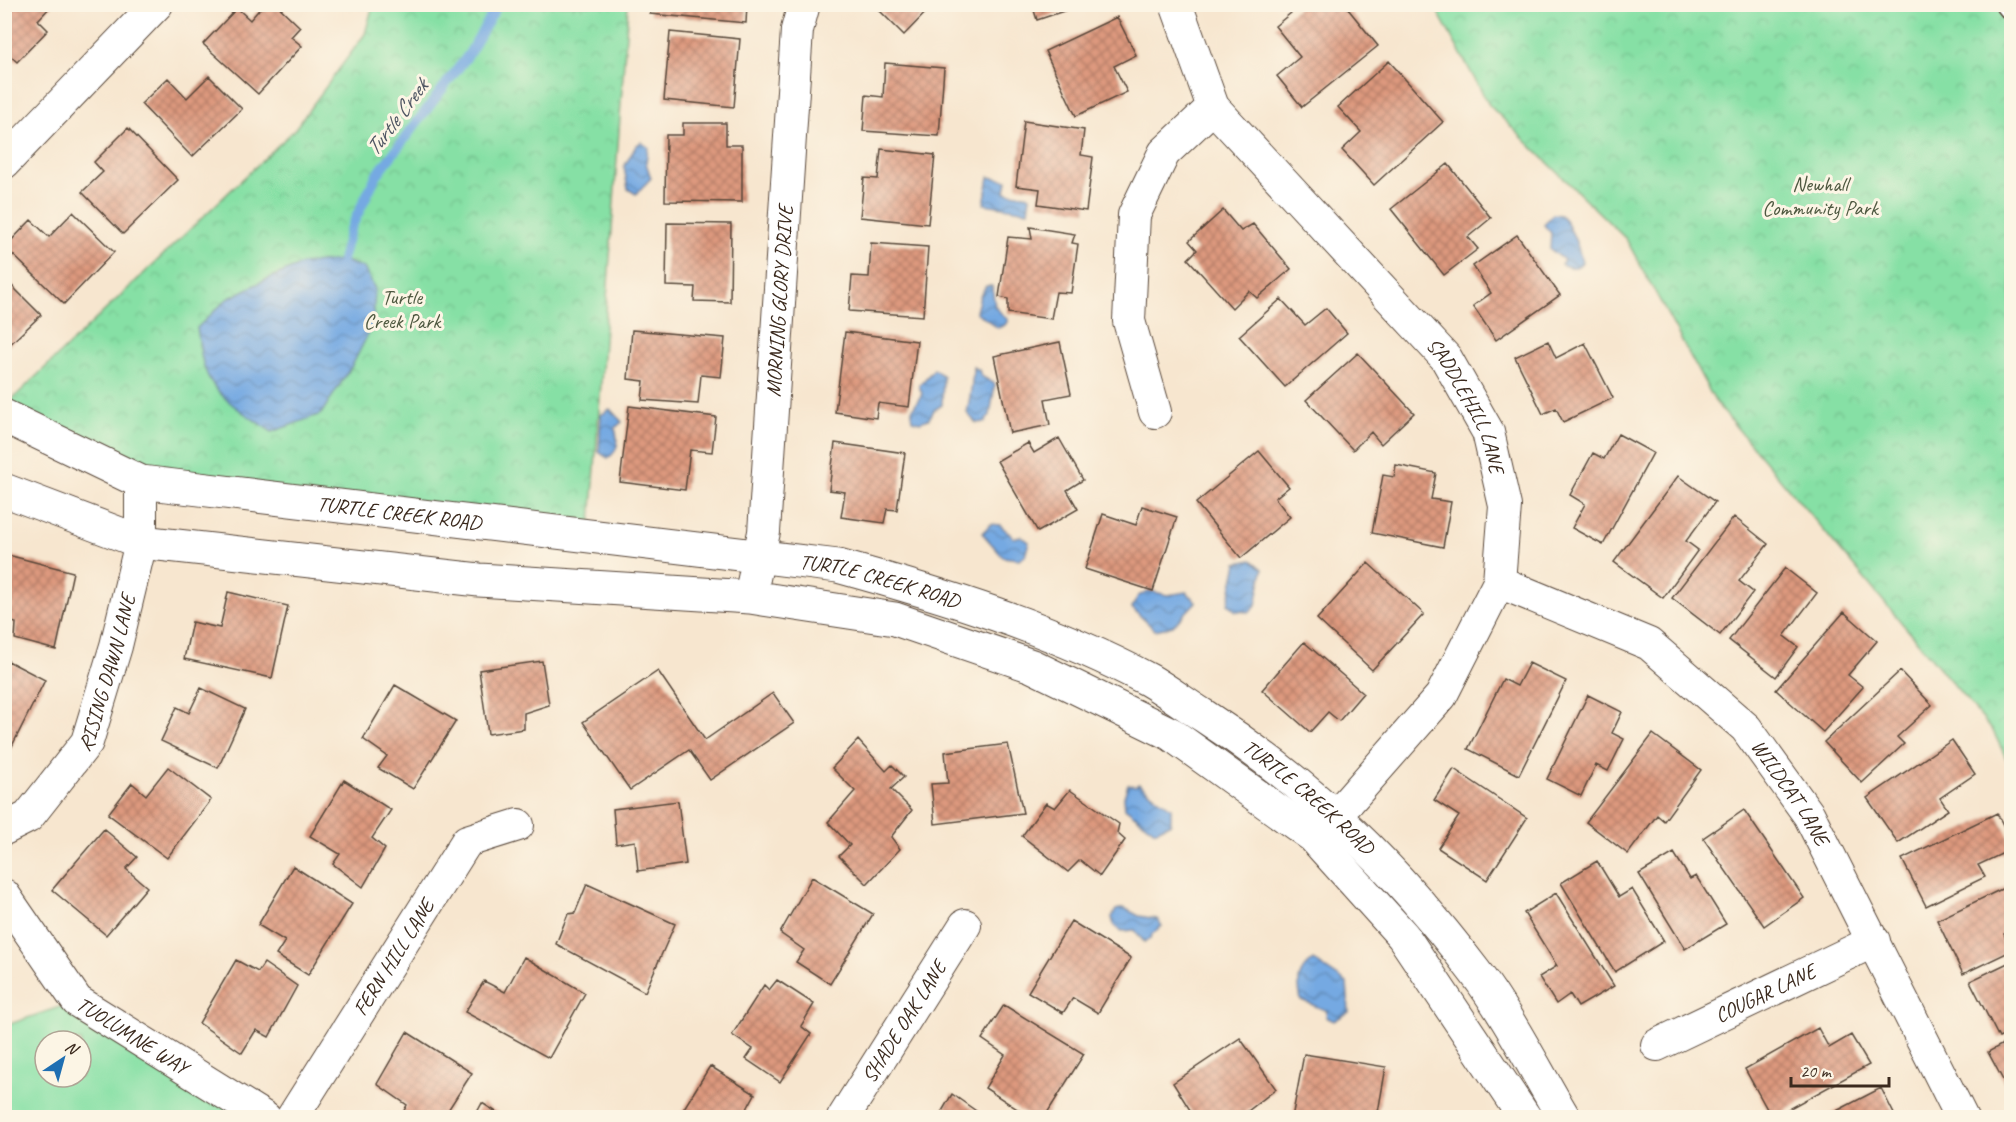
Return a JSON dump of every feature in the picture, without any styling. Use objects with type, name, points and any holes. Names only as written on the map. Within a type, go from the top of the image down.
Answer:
[{"type":"street","points":[[4,163],[157,4]]},
{"type":"street","name":"MORNING GLORY DRIVE","points":[[750,597],[764,532],[797,30],[804,4]]},
{"type":"street","name":"SADDLEHILL LANE","points":[[1176,4],[1213,107],[1446,358],[1488,432],[1505,506],[1499,582],[1441,696],[1325,825]]},
{"type":"street","points":[[1155,412],[1129,321],[1134,215],[1164,153],[1213,107]]},
{"type":"street","name":"TURTLE CREEK ROAD","points":[[4,416],[141,482],[838,566],[940,594],[1052,635],[1149,681],[1249,745],[1325,825],[1403,936],[1525,1118]]},
{"type":"street","name":"RISING DAWN LANE","points":[[4,829],[28,817],[87,742],[116,646],[141,542],[141,482]]},
{"type":"street","name":"TURTLE CREEK ROAD","points":[[4,490],[141,542],[479,580],[750,597],[895,619],[1032,666],[1171,734],[1325,825],[1402,880],[1476,974],[1564,1118]]},
{"type":"street","name":"WILDCAT LANE","points":[[1499,582],[1650,644],[1746,728],[1809,815],[1962,1118]]},
{"type":"street","name":"FERN HILL LANE","points":[[292,1118],[467,842],[518,825]]},
{"type":"street","name":"TUOLUMNE WAY","points":[[4,895],[77,1001],[265,1118]]},
{"type":"street","name":"SHADE OAK LANE","points":[[843,1118],[965,925]]},
{"type":"street","name":"COUGAR LANE","points":[[1657,1045],[1874,941]]},
{"type":"lane","points":[[2003,4],[2012,15]]},
{"type":"green space","name":"Turtle Creek Park","points":[[373,5],[628,5],[590,537],[141,482],[4,407],[294,130],[365,34]]},
{"type":"green space","name":"Newhall Community Park","points":[[1434,5],[2011,5],[2011,768],[1993,731],[1716,403],[1626,239],[1489,105]]},
{"type":"green space","points":[[77,1001],[265,1117],[5,1117],[4,1026]]},
{"type":"water","points":[[641,142],[648,147],[646,163],[651,178],[636,194],[628,189],[624,167],[636,146]]},
{"type":"water","points":[[989,177],[1007,180],[1005,192],[1030,196],[1028,211],[984,204]]},
{"type":"water","points":[[1553,214],[1561,215],[1571,231],[1582,262],[1578,266],[1570,267],[1561,264],[1564,260],[1550,249],[1551,233],[1544,225]]},
{"type":"water","points":[[342,260],[364,268],[375,289],[373,324],[353,364],[321,414],[272,432],[231,404],[217,390],[208,377],[203,363],[197,328],[227,299],[263,281],[302,264]]},
{"type":"water","points":[[986,286],[992,286],[995,307],[1008,320],[1005,325],[998,328],[976,312],[980,296]]},
{"type":"water","points":[[973,367],[979,370],[981,376],[995,384],[990,415],[985,422],[976,423],[967,413]]},
{"type":"water","points":[[934,369],[943,376],[942,405],[934,410],[929,419],[920,422],[912,420],[912,410],[922,394],[919,386]]},
{"type":"water","points":[[610,409],[622,422],[615,428],[617,441],[615,452],[608,458],[599,452],[601,415]]},
{"type":"water","points":[[991,524],[1000,525],[1014,538],[1021,536],[1029,542],[1025,556],[1019,559],[1003,557],[982,533]]},
{"type":"water","points":[[1252,560],[1263,569],[1256,605],[1250,612],[1236,611],[1228,604],[1237,563]]},
{"type":"water","points":[[1150,591],[1167,595],[1187,592],[1196,602],[1173,626],[1155,630],[1132,608],[1138,596]]},
{"type":"water","points":[[1128,784],[1135,786],[1139,784],[1171,808],[1171,823],[1155,831],[1125,808],[1124,797]]},
{"type":"water","points":[[1124,908],[1139,916],[1157,919],[1162,926],[1152,934],[1151,939],[1144,942],[1135,930],[1122,931],[1114,926],[1112,917],[1116,910]]},
{"type":"water","points":[[1313,960],[1347,983],[1349,1012],[1334,1021],[1326,1017],[1327,1011],[1301,1000],[1299,988],[1301,973]]},
{"type":"building","points":[[4,4],[53,4],[38,20],[48,30],[17,62],[4,50]]},
{"type":"building","points":[[264,4],[276,4],[300,27],[291,37],[302,46],[258,94],[203,44],[237,8],[250,20]]},
{"type":"building","points":[[651,4],[747,4],[746,23],[650,14]]},
{"type":"building","points":[[873,4],[934,4],[904,35]]},
{"type":"building","points":[[1032,4],[1082,4],[1082,5],[1037,20]]},
{"type":"building","points":[[1302,4],[1344,4],[1378,46],[1302,107],[1277,76],[1300,57],[1275,26]]},
{"type":"building","points":[[1117,17],[1136,55],[1114,66],[1127,92],[1076,116],[1045,51]]},
{"type":"building","points":[[670,32],[740,39],[734,107],[664,100]]},
{"type":"building","points":[[1389,61],[1443,122],[1374,185],[1342,150],[1361,132],[1338,107]]},
{"type":"building","points":[[885,63],[944,68],[939,136],[863,131],[866,95],[883,97]]},
{"type":"building","points":[[209,76],[242,109],[192,157],[141,104],[168,78],[187,98]]},
{"type":"building","points":[[1024,121],[1084,130],[1081,155],[1093,157],[1086,211],[1038,204],[1040,189],[1016,186]]},
{"type":"building","points":[[683,123],[726,123],[726,145],[742,145],[742,202],[665,201],[666,135],[683,135]]},
{"type":"building","points":[[128,128],[178,180],[123,234],[82,192],[103,172],[94,162]]},
{"type":"building","points":[[881,149],[935,155],[928,224],[860,217],[864,178],[878,179]]},
{"type":"building","points":[[1448,164],[1491,218],[1468,237],[1478,249],[1444,275],[1391,209]]},
{"type":"building","points":[[1223,210],[1241,231],[1253,224],[1291,269],[1257,298],[1249,291],[1232,308],[1188,259],[1197,250],[1189,241]]},
{"type":"building","points":[[73,212],[114,252],[64,304],[5,247],[31,220],[49,237]]},
{"type":"building","points":[[667,223],[731,224],[730,302],[694,301],[695,287],[666,286]]},
{"type":"building","points":[[1030,227],[1075,234],[1072,243],[1078,244],[1071,293],[1056,292],[1051,319],[1008,313],[1008,299],[999,297],[1008,237],[1032,239]]},
{"type":"building","points":[[1517,235],[1560,295],[1496,340],[1473,306],[1491,293],[1473,266]]},
{"type":"building","points":[[871,243],[928,247],[923,316],[849,311],[852,276],[869,277]]},
{"type":"building","points":[[4,278],[41,315],[4,350]]},
{"type":"building","points":[[1281,299],[1305,325],[1326,308],[1347,333],[1285,387],[1239,336]]},
{"type":"building","points":[[632,330],[725,338],[721,377],[701,375],[698,404],[642,400],[644,381],[628,379]]},
{"type":"building","points":[[845,332],[917,341],[909,407],[878,403],[876,418],[835,412]]},
{"type":"building","points":[[1548,341],[1556,358],[1585,343],[1613,398],[1563,422],[1556,408],[1543,414],[1515,357]]},
{"type":"building","points":[[1060,342],[1071,394],[1045,399],[1050,425],[1010,433],[994,356]]},
{"type":"building","points":[[1358,353],[1414,413],[1381,444],[1371,432],[1353,450],[1306,400]]},
{"type":"building","points":[[629,406],[716,417],[712,452],[690,450],[685,490],[620,482]]},
{"type":"building","points":[[1618,434],[1653,453],[1603,545],[1572,528],[1585,504],[1570,495],[1593,453],[1604,459]]},
{"type":"building","points":[[1059,438],[1083,480],[1067,490],[1078,509],[1038,532],[997,461],[1028,443],[1034,453]]},
{"type":"building","points":[[835,443],[905,453],[897,510],[887,509],[884,523],[841,517],[845,492],[829,490]]},
{"type":"building","points":[[1259,451],[1289,487],[1275,498],[1290,517],[1241,558],[1196,503]]},
{"type":"building","points":[[1396,465],[1436,473],[1431,499],[1451,502],[1443,547],[1372,533],[1383,475],[1394,477]]},
{"type":"building","points":[[1678,476],[1715,502],[1686,541],[1698,550],[1663,598],[1614,562]]},
{"type":"building","points":[[1142,506],[1177,517],[1153,591],[1085,569],[1103,514],[1136,525]]},
{"type":"building","points":[[1734,517],[1768,544],[1739,581],[1753,592],[1720,635],[1672,598]]},
{"type":"building","points":[[4,554],[73,572],[56,650],[15,639],[16,623],[4,620]]},
{"type":"building","points":[[1368,563],[1424,614],[1372,670],[1317,619]]},
{"type":"building","points":[[1785,568],[1817,593],[1784,636],[1798,647],[1776,677],[1729,640]]},
{"type":"building","points":[[228,592],[288,606],[272,678],[184,659],[192,622],[220,628]]},
{"type":"building","points":[[1844,612],[1877,641],[1848,675],[1863,687],[1823,732],[1776,690]]},
{"type":"building","points":[[1304,642],[1363,693],[1339,721],[1328,712],[1310,732],[1262,690]]},
{"type":"building","points":[[8,661],[45,680],[8,754],[4,752],[4,668]]},
{"type":"building","points":[[542,661],[549,705],[524,713],[524,729],[488,734],[479,670]]},
{"type":"building","points":[[1529,663],[1566,681],[1519,775],[1468,749],[1503,679],[1517,686]]},
{"type":"building","points":[[658,671],[705,740],[773,693],[794,723],[710,780],[689,750],[630,790],[583,722]]},
{"type":"building","points":[[1900,671],[1932,705],[1897,737],[1904,744],[1862,783],[1824,742]]},
{"type":"building","points":[[395,685],[456,721],[413,789],[378,768],[387,756],[363,739]]},
{"type":"building","points":[[201,688],[245,709],[218,768],[161,741],[177,707],[189,713]]},
{"type":"building","points":[[1588,695],[1622,712],[1612,733],[1624,739],[1608,771],[1596,765],[1581,796],[1547,779]]},
{"type":"building","points":[[1653,734],[1701,770],[1664,821],[1657,815],[1628,854],[1586,822]]},
{"type":"building","points":[[858,740],[886,771],[892,765],[904,777],[891,789],[912,810],[891,837],[900,849],[867,884],[839,856],[850,845],[828,822],[855,791],[832,768]]},
{"type":"building","points":[[1952,740],[1975,774],[1940,798],[1948,810],[1898,843],[1867,798]]},
{"type":"building","points":[[1008,744],[1023,813],[935,824],[931,784],[948,783],[945,752]]},
{"type":"building","points":[[168,767],[211,800],[167,858],[108,814],[132,783],[146,795]]},
{"type":"building","points":[[1454,769],[1527,818],[1487,880],[1438,848],[1459,816],[1434,800]]},
{"type":"building","points":[[344,780],[391,810],[372,838],[385,849],[363,887],[333,864],[340,854],[310,836]]},
{"type":"building","points":[[1070,790],[1119,824],[1117,833],[1125,840],[1100,876],[1080,860],[1068,872],[1022,836],[1046,803],[1055,808]]},
{"type":"building","points":[[678,801],[686,864],[638,871],[635,841],[616,844],[613,809]]},
{"type":"building","points":[[1744,810],[1804,898],[1764,926],[1703,838]]},
{"type":"building","points":[[1997,813],[2012,843],[2012,849],[1978,865],[1985,877],[1926,906],[1902,859]]},
{"type":"building","points":[[104,829],[137,857],[126,869],[147,887],[106,935],[52,890]]},
{"type":"building","points":[[1674,853],[1690,879],[1696,876],[1726,924],[1685,949],[1639,874]]},
{"type":"building","points":[[1597,861],[1619,897],[1632,889],[1664,941],[1615,972],[1561,883]]},
{"type":"building","points":[[293,866],[352,904],[308,975],[276,955],[285,941],[258,925]]},
{"type":"building","points":[[812,877],[873,914],[830,984],[796,962],[804,950],[780,933]]},
{"type":"building","points":[[587,884],[675,924],[645,992],[556,944],[568,914],[575,913]]},
{"type":"building","points":[[2012,884],[2012,931],[2004,934],[2011,951],[1963,974],[1937,920]]},
{"type":"building","points":[[1556,893],[1614,986],[1578,1007],[1570,994],[1556,1004],[1539,977],[1557,966],[1524,913]]},
{"type":"building","points":[[1071,921],[1131,958],[1098,1013],[1073,998],[1063,1013],[1028,992]]},
{"type":"building","points":[[524,957],[585,993],[549,1058],[465,1012],[484,981],[505,992]]},
{"type":"building","points":[[236,960],[258,972],[264,963],[297,986],[269,1037],[256,1030],[242,1053],[199,1023]]},
{"type":"building","points":[[2012,961],[2012,1032],[1999,1038],[1970,981]]},
{"type":"building","points":[[777,980],[814,1004],[801,1026],[811,1034],[780,1082],[746,1059],[753,1049],[732,1035],[764,985],[769,990]]},
{"type":"building","points":[[1004,1005],[1084,1054],[1044,1118],[1031,1118],[985,1088],[1005,1055],[982,1039]]},
{"type":"building","points":[[1818,1028],[1829,1048],[1851,1035],[1869,1065],[1772,1118],[1745,1069]]},
{"type":"building","points":[[407,1032],[472,1073],[443,1118],[400,1118],[407,1105],[377,1084]]},
{"type":"building","points":[[1240,1038],[1276,1089],[1239,1118],[1195,1118],[1173,1083]]},
{"type":"building","points":[[2012,1039],[2012,1097],[1988,1052]]},
{"type":"building","points":[[1304,1054],[1386,1067],[1377,1118],[1292,1118]]},
{"type":"building","points":[[710,1066],[755,1094],[742,1118],[678,1118]]},
{"type":"building","points":[[1881,1088],[1896,1118],[1823,1118]]},
{"type":"building","points":[[952,1094],[986,1118],[938,1118]]},
{"type":"building","points":[[482,1103],[506,1118],[474,1118]]},
{"type":"waterway","name":"Turtle Creek","points":[[342,260],[350,230],[376,176],[469,54],[498,4]]}]
